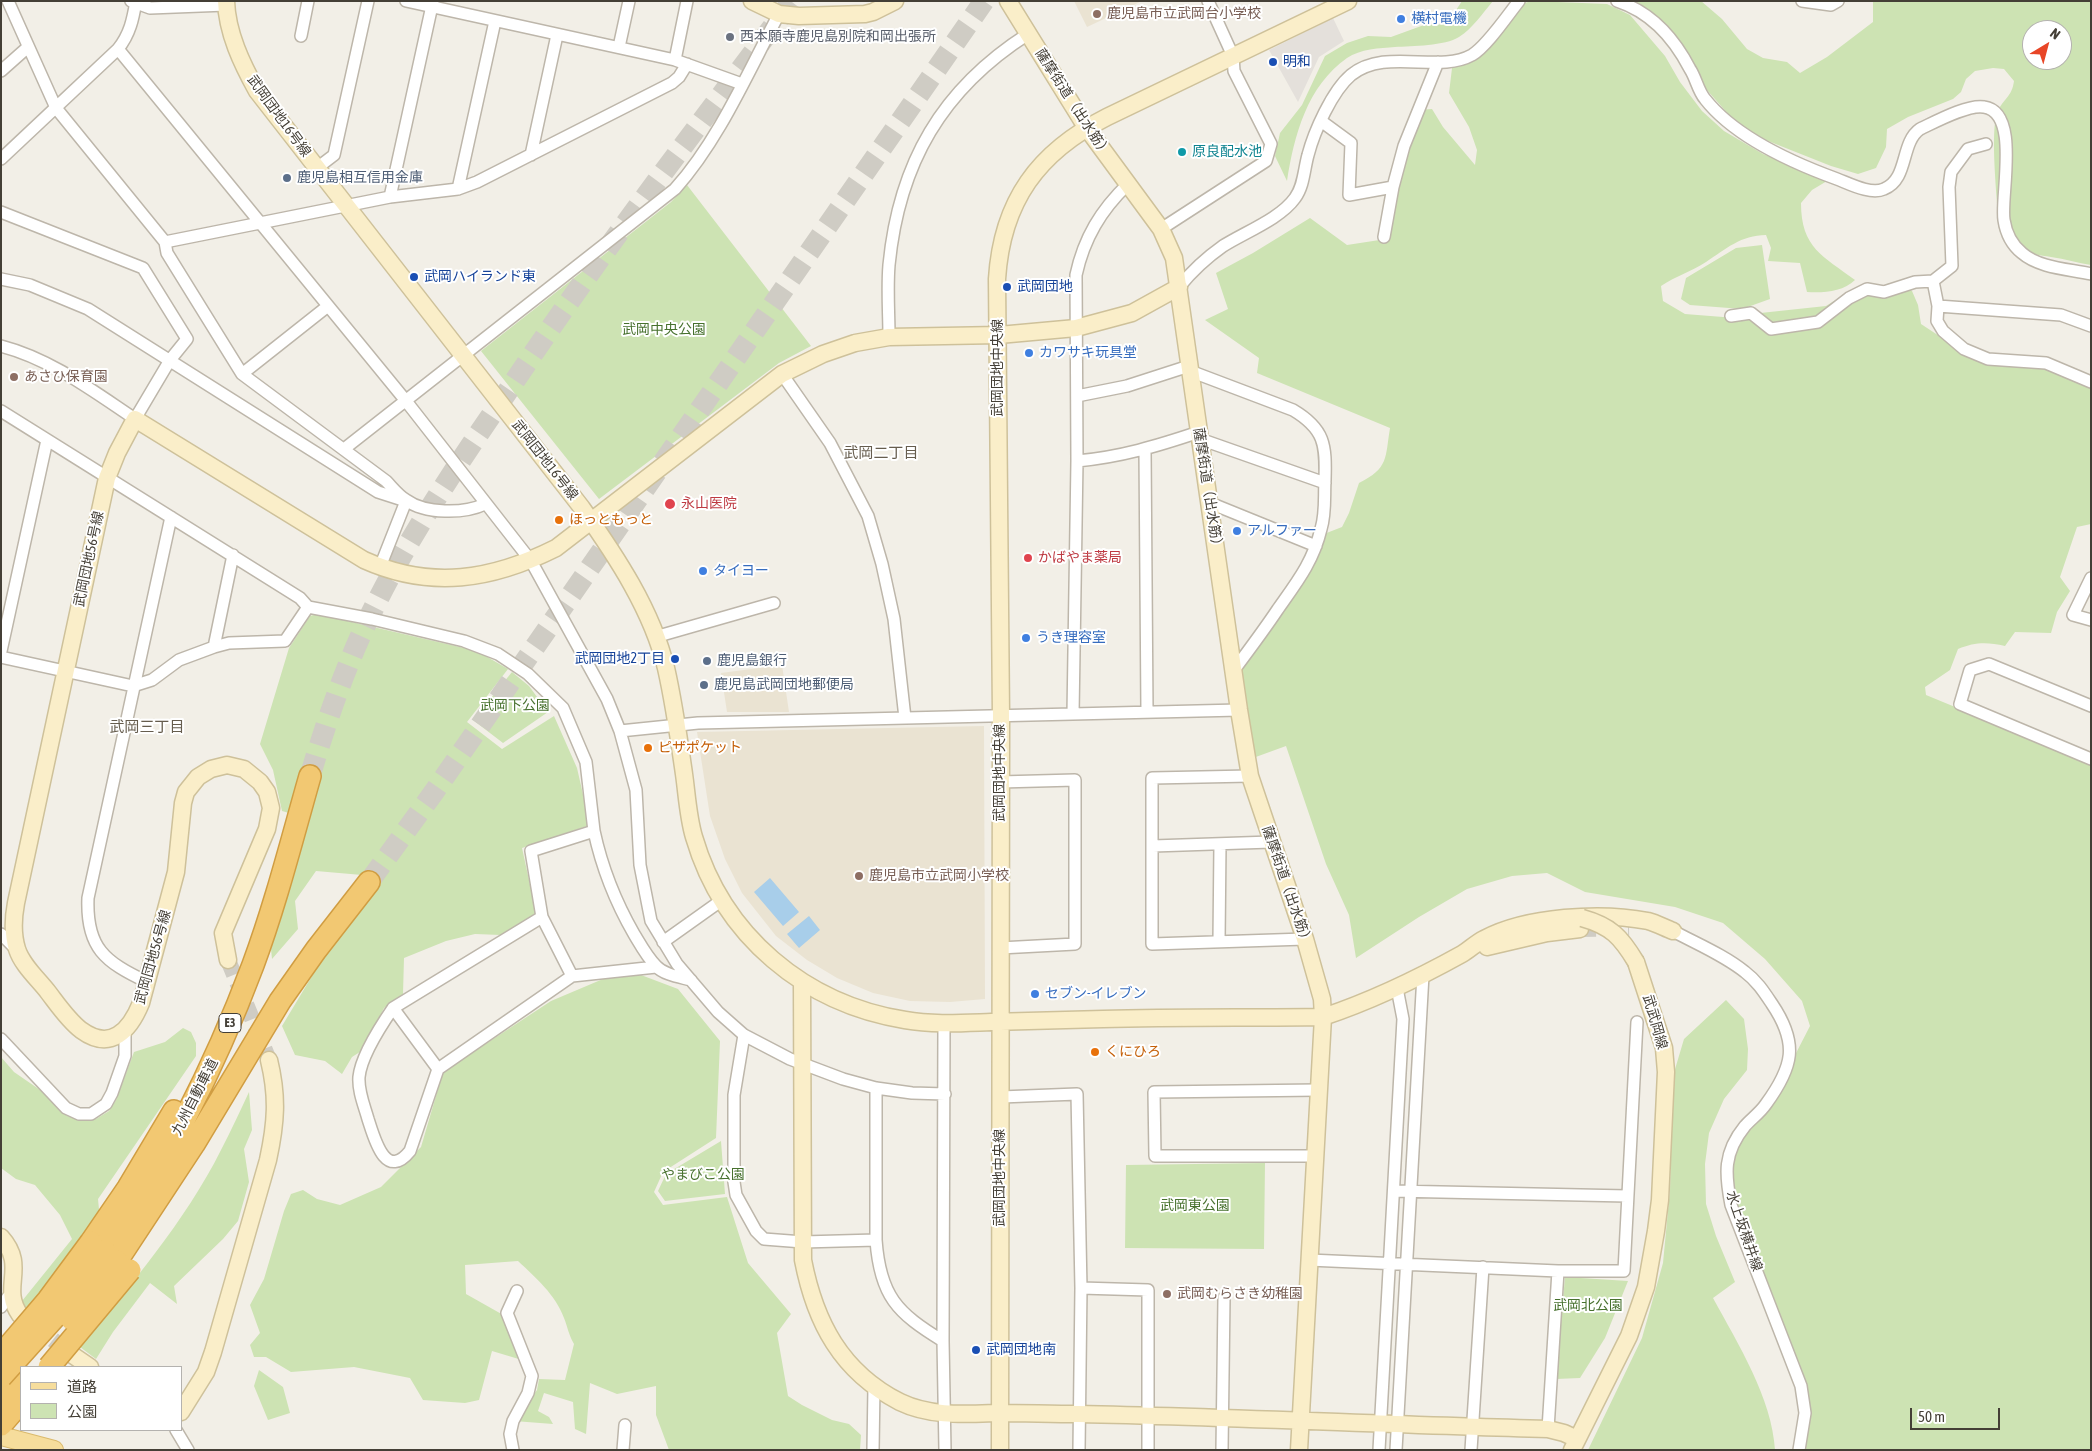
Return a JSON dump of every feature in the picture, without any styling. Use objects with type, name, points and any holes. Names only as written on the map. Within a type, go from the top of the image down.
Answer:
[{"type":"highway","name":"九州自動車道","points":[[1,1377],[111,1256],[160,1165],[215,1058],[254,963],[285,865],[310,776]]},
{"type":"highway","name":"九州自動車道","points":[[32,1366],[194,1144],[280,1001],[316,950],[369,882]]},
{"type":"highway","points":[[1,1355],[48,1300],[111,1256]]},
{"type":"highway","points":[[51,1366],[111,1256]]},
{"type":"highway","points":[[1,1398],[20,1379]]},
{"type":"highway","points":[[1,1425],[20,1403]]},
{"type":"main road","points":[[1,1436],[54,1450]]},
{"type":"street","points":[[8,1],[56,108],[165,242],[167,253],[242,374],[386,481],[406,501]]},
{"type":"street","points":[[301,36],[308,1]]},
{"type":"street","points":[[317,168],[334,155],[368,1]]},
{"type":"street","points":[[406,1],[432,4],[495,21],[675,60],[742,84]]},
{"type":"street","points":[[619,47],[628,1]]},
{"type":"street","points":[[675,60],[688,1]]},
{"type":"street","points":[[752,1],[779,14],[799,16],[865,14],[895,1]]},
{"type":"street","name":"薩摩街道（出水筋）","points":[[1008,1],[1086,127],[1161,229],[1174,258],[1250,776],[1305,939],[1322,1000],[1323,1017],[1299,1450]]},
{"type":"street","points":[[1161,229],[1266,161],[1271,144],[1234,71],[1233,56],[1208,1]]},
{"type":"street","name":"武岡団地中央線","points":[[1000,1450],[998,263],[1006,230],[1020,194],[1037,169],[1059,146],[1086,127],[1348,1]]},
{"type":"street","points":[[1,346],[48,365],[77,381],[343,548],[380,567],[411,575],[442,579],[495,573],[556,548],[782,374],[823,354],[855,343],[889,337],[998,335],[1076,328],[1132,314],[1179,287],[1193,269],[1223,246],[1276,215],[1295,199],[1300,190],[1308,155],[1321,121],[1342,85],[1357,71],[1384,61],[1438,62],[1457,60],[1471,55],[1484,45],[1519,1]]},
{"type":"street","points":[[1617,1],[1628,5],[1650,19],[1673,39],[1691,69],[1704,98],[1741,133],[1814,170],[1873,191],[1884,190],[1896,179],[1902,168],[1908,144],[1914,134],[1920,129],[1975,107],[1985,106],[1991,109],[2000,120],[2006,145],[2007,160],[2002,206],[2006,229],[2011,241],[2030,259],[2091,274]]},
{"type":"street","points":[[1802,1],[1831,4],[1838,1]]},
{"type":"street","points":[[1,160],[118,49],[125,40],[134,19],[134,2],[150,8],[226,3]]},
{"type":"street","name":"武岡団地16号線","points":[[226,3],[232,34],[243,66],[257,91],[591,521],[633,588],[655,637],[665,666],[694,836],[706,868],[722,900],[759,947],[775,963],[802,982],[839,1002],[906,1020],[944,1024],[1114,1019],[1323,1017]]},
{"type":"street","points":[[390,197],[432,4]]},
{"type":"street","points":[[344,449],[675,189],[698,161],[779,14]]},
{"type":"street","points":[[458,189],[495,21]]},
{"type":"street","points":[[889,337],[889,266],[902,192],[913,163],[941,116],[970,79],[987,63],[1028,34]]},
{"type":"street","points":[[531,155],[556,35]]},
{"type":"street","points":[[1,71],[28,47]]},
{"type":"street","points":[[118,49],[406,401],[530,560],[607,699],[620,731],[636,790],[643,887],[651,921],[677,964],[718,1012],[744,1035],[803,1065],[876,1088],[912,1093],[945,1094]]},
{"type":"street","points":[[1384,237],[1393,187],[1404,146],[1438,62]]},
{"type":"street","points":[[165,242],[390,197],[458,189],[477,182],[672,83],[679,77],[687,64]]},
{"type":"street","points":[[1321,121],[1351,143],[1349,195],[1393,187]]},
{"type":"street","points":[[1731,316],[1752,313],[1772,329],[1818,322],[1849,298],[1867,289],[1884,292],[1915,282],[1934,282],[1952,266],[1951,172],[1968,149],[1986,144]]},
{"type":"street","points":[[1072,714],[1077,461],[1076,275],[1089,233],[1100,215],[1128,184]]},
{"type":"street","points":[[1,212],[143,268],[187,340],[170,360],[135,419]]},
{"type":"street","points":[[1,279],[30,285],[88,309],[378,492],[437,511],[473,510],[485,504]]},
{"type":"street","points":[[1934,282],[1938,306],[1937,321],[1943,331],[1964,349],[1988,360],[2046,363],[2091,382]]},
{"type":"street","points":[[242,374],[328,306]]},
{"type":"street","points":[[1938,306],[2061,315],[2091,326]]},
{"type":"street","points":[[1077,396],[1127,386],[1190,369],[1293,410],[1304,416],[1315,426],[1322,437],[1326,455],[1325,510],[1309,565],[1234,670]]},
{"type":"street","points":[[782,374],[830,442],[868,516],[882,564],[894,619],[904,718]]},
{"type":"street","points":[[1,411],[233,555],[300,598],[308,607],[372,619],[464,641],[498,654],[528,674],[563,708],[586,762],[594,830],[601,864],[618,907],[656,967],[672,975],[691,980]]},
{"type":"street","name":"武岡団地56号線","points":[[135,419],[116,453],[107,478],[16,903],[13,932],[18,951],[29,969],[82,1031],[108,1039],[125,1032],[135,1018],[147,982],[176,872],[186,792],[198,777],[211,769],[227,765],[244,769],[260,782],[266,792],[271,808],[267,829],[223,933],[228,960]]},
{"type":"street","points":[[1077,461],[1106,458],[1145,450],[1199,435],[1325,484]]},
{"type":"street","points":[[1,651],[47,440]]},
{"type":"street","points":[[1145,450],[1147,712]]},
{"type":"street","points":[[380,567],[406,501]]},
{"type":"street","points":[[1210,503],[1316,546]]},
{"type":"street","points":[[147,982],[121,970],[109,961],[90,933],[87,919],[88,898],[171,517]]},
{"type":"street","points":[[214,647],[233,555]]},
{"type":"street","points":[[2091,578],[2073,615],[2091,620]]},
{"type":"street","points":[[655,637],[774,602]]},
{"type":"street","points":[[1,656],[134,686],[152,680],[179,660],[214,647],[239,642],[285,641],[308,607]]},
{"type":"street","points":[[2091,706],[1989,664],[1970,670],[1960,704],[2091,759]]},
{"type":"street","points":[[620,731],[676,724],[1239,710]]},
{"type":"street","points":[[1250,776],[1152,778],[1152,944],[1305,939]]},
{"type":"street","points":[[1000,782],[1075,780],[1075,944],[1000,948]]},
{"type":"street","points":[[572,976],[542,917],[530,851],[594,830]]},
{"type":"street","points":[[1153,846],[1271,842]]},
{"type":"street","points":[[1220,844],[1220,941]]},
{"type":"street","points":[[663,942],[722,900]]},
{"type":"street","points":[[1581,924],[1608,916],[1650,921],[1672,931]]},
{"type":"street","points":[[542,917],[393,1008],[366,1057],[359,1075],[360,1090],[365,1109],[376,1146],[383,1157],[394,1162],[403,1159],[410,1151],[438,1069],[572,976],[656,967]]},
{"type":"street","name":"武武岡線","points":[[1323,1017],[1354,1007],[1397,988],[1464,953],[1484,939],[1535,922],[1554,918],[1581,924],[1599,923],[1608,928],[1625,945],[1636,962],[1664,1048],[1666,1072],[1660,1200],[1652,1260],[1646,1287],[1629,1336],[1578,1438]]},
{"type":"street","points":[[1629,928],[1652,928],[1672,931]]},
{"type":"street","name":"水上坂横井線","points":[[1672,931],[1725,959],[1759,984],[1785,1025],[1790,1044],[1788,1063],[1782,1081],[1764,1106],[1744,1127],[1735,1141],[1728,1156],[1726,1174],[1731,1205],[1801,1386],[1805,1413],[1799,1450]]},
{"type":"street","points":[[1,934],[18,951]]},
{"type":"street","points":[[1396,1450],[1423,975]]},
{"type":"street","points":[[802,982],[802,1242],[804,1268],[817,1312],[841,1352],[874,1386],[901,1402],[920,1410],[945,1414],[1079,1414],[1548,1429],[1578,1438]]},
{"type":"street","points":[[1378,1450],[1403,1019],[1397,988]]},
{"type":"street","points":[[393,1008],[438,1069]]},
{"type":"street","points":[[1309,1260],[1558,1271],[1624,1271],[1626,1196],[1637,1022]]},
{"type":"street","points":[[944,1024],[943,1341],[945,1450]]},
{"type":"street","points":[[1,1039],[66,1108],[80,1114],[90,1114],[106,1104],[112,1093],[124,1056],[125,1032]]},
{"type":"street","points":[[744,1035],[734,1096],[736,1195],[756,1231],[764,1238],[802,1242],[876,1240]]},
{"type":"street","points":[[182,1410],[206,1372],[211,1359],[268,1160],[275,1128],[275,1095],[269,1060]]},
{"type":"street","points":[[876,1088],[876,1240],[878,1265],[883,1285],[902,1312],[918,1326],[943,1341]]},
{"type":"street","points":[[1314,1156],[1155,1156],[1154,1092],[1318,1090]]},
{"type":"street","points":[[1000,1097],[1077,1094],[1081,1288],[1079,1450]]},
{"type":"street","points":[[1394,1191],[1626,1196]]},
{"type":"street","points":[[1,1238],[9,1246],[12,1262],[6,1286],[5,1302],[20,1315]]},
{"type":"street","points":[[1472,1450],[1483,1267]]},
{"type":"street","points":[[1548,1429],[1558,1271]]},
{"type":"street","points":[[1081,1288],[1148,1290],[1148,1450]]},
{"type":"street","points":[[514,1450],[510,1434],[513,1421],[528,1392],[532,1376],[507,1313],[517,1291]]},
{"type":"street","points":[[1222,1450],[1224,1298]]},
{"type":"street","points":[[71,1354],[89,1366]]},
{"type":"street","points":[[872,1450],[874,1386]]},
{"type":"street","points":[[623,1450],[625,1425]]},
{"type":"street","points":[[177,1432],[179,1450]]},
{"type":"street","points":[[177,1432],[188,1450]]},
{"type":"shaded area","name":"鹿児島市立武岡台小学校","points":[[1074,1],[1142,1],[1087,27]]},
{"type":"shaded area","points":[[1333,18],[1344,41],[1319,57],[1298,102],[1269,50]]},
{"type":"shaded area","points":[[782,665],[789,712],[727,712],[721,673]]},
{"type":"shaded area","name":"鹿児島市立武岡小学校","points":[[984,726],[985,999],[950,1002],[910,1001],[873,993],[837,978],[807,960],[776,936],[742,893],[725,859],[710,816],[697,732]]},
{"type":"green space","points":[[1462,1],[1493,1],[1469,29],[1453,40],[1428,45],[1364,51],[1352,55],[1333,69],[1312,97],[1305,113],[1294,147],[1287,181],[1275,156],[1280,133],[1302,105],[1325,56],[1347,43],[1368,36],[1391,37],[1424,25],[1447,24]]},
{"type":"green space","points":[[1532,1],[1607,4],[1630,15],[1665,56],[1680,82],[1702,111],[1724,131],[1763,154],[1827,181],[1812,190],[1801,203],[1802,218],[1810,241],[1824,257],[1855,280],[1850,284],[1833,291],[1807,292],[1800,263],[1768,261],[1771,248],[1766,235],[1741,240],[1701,265],[1661,286],[1663,301],[1685,314],[1723,317],[1826,306],[1845,294],[1876,290],[1889,283],[1901,283],[1912,291],[1918,305],[1921,324],[1962,351],[2044,367],[2091,385],[2091,524],[2077,527],[2060,577],[2070,591],[2057,612],[2051,633],[2015,632],[2005,646],[1981,643],[1958,649],[1950,670],[1925,687],[1926,695],[2091,763],[2091,1450],[1801,1450],[1807,1402],[1797,1364],[1773,1295],[1735,1221],[1727,1158],[1793,1059],[1810,1026],[1802,1001],[1765,959],[1723,923],[1675,907],[1585,892],[1547,873],[1512,876],[1467,889],[1419,917],[1356,958],[1349,915],[1326,864],[1286,746],[1253,758],[1237,671],[1324,534],[1342,527],[1359,483],[1369,478],[1381,467],[1386,455],[1390,428],[1257,373],[1259,358],[1205,320],[1228,309],[1216,273],[1310,218],[1347,245],[1386,239],[1394,195],[1418,110],[1432,109],[1443,127],[1475,165],[1477,150],[1469,127],[1449,93],[1453,60],[1480,46],[1495,23],[1509,7]]},
{"type":"green space","points":[[1632,1],[1701,1],[1722,19],[1747,49],[1763,58],[1787,62],[1800,73],[1827,57],[1873,22],[1873,1],[2091,1],[2091,265],[2020,251],[2008,243],[1999,229],[1994,150],[1995,120],[2000,107],[2011,91],[2014,81],[2004,69],[1993,68],[1975,71],[1966,79],[1961,92],[1953,99],[1908,117],[1887,129],[1886,147],[1876,168],[1858,174],[1831,166],[1758,137],[1737,124],[1706,89],[1687,52],[1668,28]]},
{"type":"green space","name":"武岡中央公園","points":[[687,185],[811,346],[779,363],[599,499],[481,351],[671,202]]},
{"type":"green space","points":[[1762,245],[1770,299],[1742,309],[1690,305],[1681,299],[1686,278],[1736,248]]},
{"type":"green space","points":[[317,614],[477,651],[508,669],[467,722],[502,749],[554,716],[577,768],[590,825],[522,848],[536,912],[534,916],[501,935],[475,934],[446,941],[404,958],[403,994],[384,1008],[363,1050],[352,1057],[342,1074],[325,1061],[295,1055],[282,1026],[324,956],[362,875],[316,871],[295,901],[298,929],[272,959],[271,949],[287,888],[289,813],[282,811],[273,770],[260,744],[289,648],[310,616]]},
{"type":"green space","name":"武岡下公園","points":[[512,672],[529,686],[548,712],[503,743],[473,720]]},
{"type":"green space","points":[[641,975],[678,989],[720,1041],[716,1138],[663,1172],[654,1192],[663,1205],[727,1197],[748,1263],[791,1314],[777,1333],[788,1396],[832,1420],[849,1424],[861,1435],[860,1450],[669,1450],[656,1415],[656,1386],[617,1394],[590,1383],[586,1434],[575,1429],[573,1402],[544,1393],[538,1411],[549,1417],[553,1424],[514,1421],[537,1390],[539,1379],[565,1380],[574,1344],[556,1301],[518,1261],[465,1265],[466,1294],[505,1316],[522,1360],[492,1351],[479,1400],[465,1403],[423,1400],[410,1378],[354,1367],[291,1372],[266,1357],[254,1357],[250,1345],[260,1333],[250,1305],[264,1279],[284,1211],[291,1194],[303,1190],[317,1199],[340,1205],[381,1187],[421,1147],[443,1072],[551,1001],[603,979]]},
{"type":"green space","points":[[1726,1000],[1744,1019],[1748,1049],[1747,1070],[1724,1099],[1709,1133],[1705,1164],[1706,1204],[1716,1236],[1735,1282],[1713,1298],[1761,1391],[1768,1411],[1775,1450],[1588,1450],[1642,1338],[1663,1263],[1670,1190],[1673,1076],[1684,1039]]},
{"type":"green space","points":[[183,1028],[191,1032],[196,1043],[196,1056],[98,1199],[100,1220],[31,1313],[22,1307],[22,1301],[72,1239],[60,1215],[35,1185],[16,1179],[1,1168],[1,1057],[14,1072],[46,1094],[67,1116],[81,1119],[96,1119],[109,1111],[116,1100],[134,1052],[165,1042]]},
{"type":"green space","points":[[249,1092],[252,1130],[244,1149],[249,1182],[238,1221],[223,1239],[174,1286],[177,1304],[150,1283],[113,1332],[96,1359],[80,1347],[174,1228],[207,1177]]},
{"type":"green space","name":"やまびこ公園","points":[[721,1141],[725,1194],[665,1201],[658,1191],[666,1174]]},
{"type":"green space","name":"武岡東公園","points":[[1265,1163],[1264,1249],[1125,1248],[1126,1165]]},
{"type":"green space","name":"武岡北公園","points":[[1565,1277],[1628,1281],[1605,1338],[1580,1378],[1556,1379]]},
{"type":"green space","points":[[259,1370],[283,1387],[290,1413],[268,1420],[254,1386]]},
{"type":"water","points":[[770,878],[799,912],[783,926],[754,892]]},
{"type":"water","points":[[809,916],[820,930],[799,948],[787,934]]},
{"type":"tunnel","points":[[310,776],[333,706],[360,637],[393,571],[430,508],[545,336],[649,191],[792,1]]},
{"type":"tunnel","points":[[369,882],[434,792],[984,1]]},
{"type":"tunnel","points":[[1580,929],[1629,928]]},
{"type":"tunnel","points":[[228,960],[269,1060]]},
{"type":"tunnel","points":[[34,1325],[71,1354]]},
{"type":"place","name":"鹿児島市立武岡台小学校","points":[[1097,14]]},
{"type":"place","name":"横村電機","points":[[1401,19]]},
{"type":"place","name":"西本願寺鹿児島別院和岡出張所","points":[[730,37]]},
{"type":"place","name":"明和","points":[[1273,62]]},
{"type":"place","name":"原良配水池","points":[[1182,152]]},
{"type":"place","name":"鹿児島相互信用金庫","points":[[287,178]]},
{"type":"place","name":"武岡ハイランド東","points":[[414,277]]},
{"type":"place","name":"武岡団地","points":[[1007,287]]},
{"type":"place","name":"カワサキ玩具堂","points":[[1029,353]]},
{"type":"place","name":"あさひ保育園","points":[[14,377]]},
{"type":"place","name":"永山医院","points":[[670,504]]},
{"type":"place","name":"ほっともっと","points":[[559,520]]},
{"type":"place","name":"アルファー","points":[[1237,531]]},
{"type":"place","name":"かばやま薬局","points":[[1028,558]]},
{"type":"place","name":"タイヨー","points":[[703,571]]},
{"type":"place","name":"うき理容室","points":[[1026,638]]},
{"type":"place","name":"武岡団地2丁目","points":[[675,659]]},
{"type":"place","name":"鹿児島銀行","points":[[707,661]]},
{"type":"place","name":"鹿児島武岡団地郵便局","points":[[704,685]]},
{"type":"place","name":"ピザポケット","points":[[648,748]]},
{"type":"place","name":"鹿児島市立武岡小学校","points":[[859,876]]},
{"type":"place","name":"セブン-イレブン","points":[[1035,994]]},
{"type":"place","name":"くにひろ","points":[[1095,1052]]},
{"type":"place","name":"武岡むらさき幼稚園","points":[[1167,1294]]},
{"type":"place","name":"武岡団地南","points":[[976,1350]]},
{"type":"district","name":"武岡二丁目","points":[[881,453]]},
{"type":"district","name":"武岡三丁目","points":[[147,727]]}]
